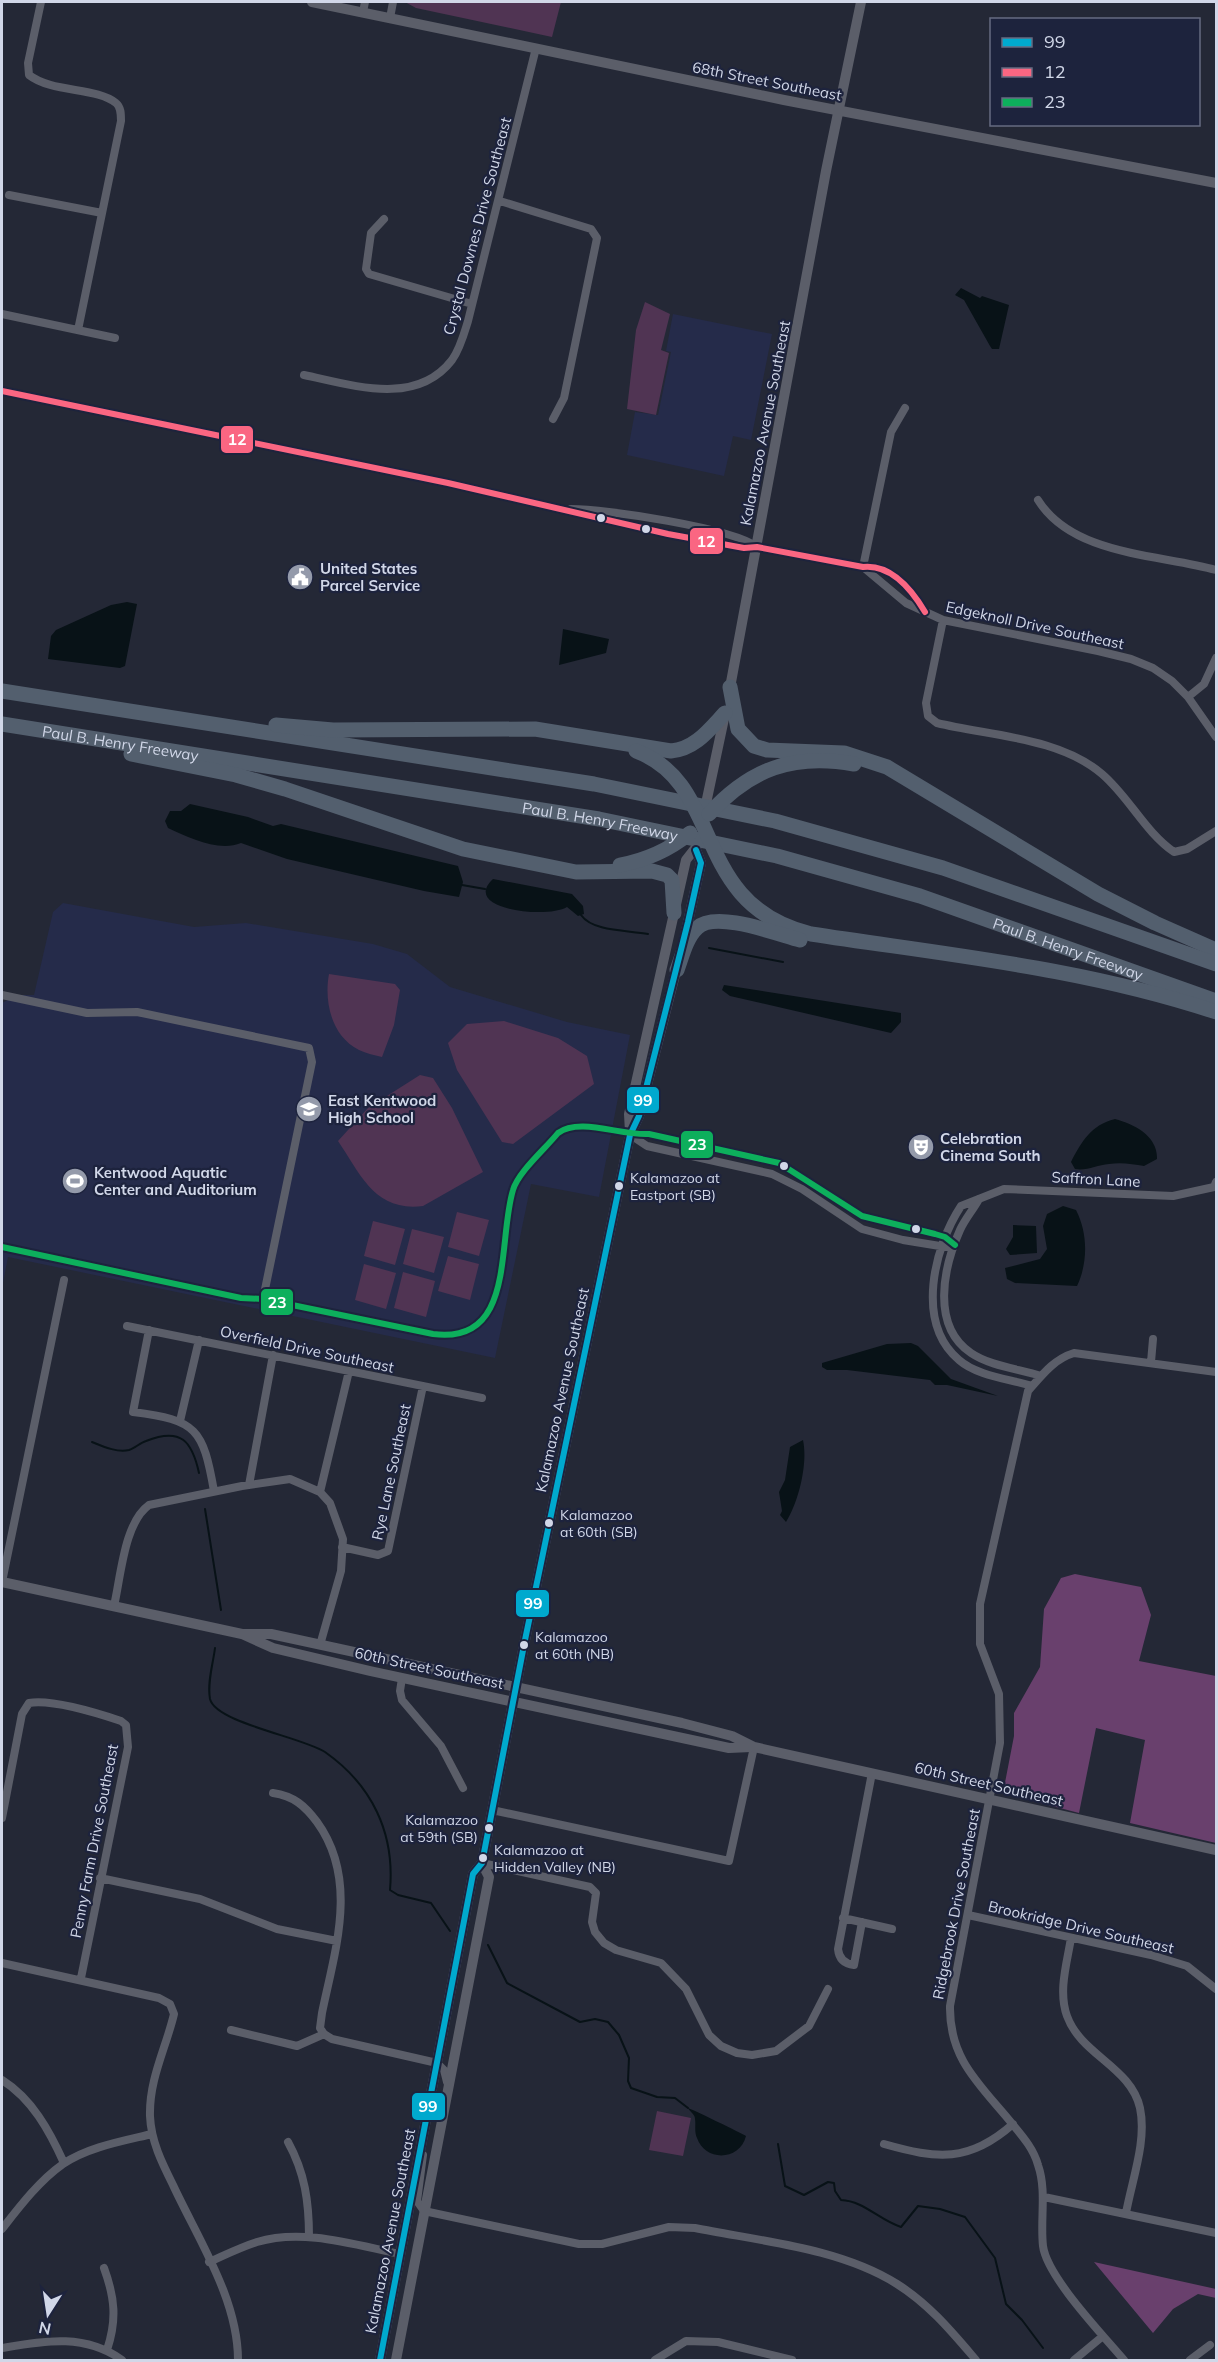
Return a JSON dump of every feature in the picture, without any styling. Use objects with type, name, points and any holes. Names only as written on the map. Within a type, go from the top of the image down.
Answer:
[{"type":"highway","points":[[730,687],[738,729],[754,746],[767,750],[830,751],[857,756],[905,776],[952,807],[1098,894],[1216,950]]},
{"type":"highway","points":[[2,690],[312,728],[520,729],[584,736],[677,751],[697,742],[725,713]]},
{"type":"highway","points":[[2,690],[594,784],[733,812],[825,833],[943,868],[1216,964]]},
{"type":"highway","points":[[2,726],[236,775],[285,789],[463,849],[582,873],[652,871],[667,875],[673,884],[674,913]]},
{"type":"highway","name":"Paul B. Henry Freeway","points":[[2,726],[599,819],[726,845],[809,864],[920,896],[1216,1001]]},
{"type":"highway","points":[[584,736],[633,750],[661,764],[681,783],[731,882],[748,903],[771,919],[811,934],[1074,973],[1155,993],[1216,1012]]},
{"type":"highway","points":[[538,864],[592,868],[639,862],[675,845],[701,824],[724,798],[749,778],[776,766],[807,761],[847,763],[874,769],[952,807]]},
{"type":"highway","points":[[677,970],[694,930],[714,920],[822,944],[923,950]]},
{"type":"main road","name":"68th Street Southeast","points":[[312,2],[364,7],[390,18],[838,110],[1216,183]]},
{"type":"main road","name":"Kalamazoo Avenue Southeast","points":[[380,2361],[473,1874],[482,1863],[515,1686],[630,1135],[639,1116],[677,970],[701,863],[696,850],[725,713],[838,110],[861,2]]},
{"type":"main road","name":"Kalamazoo Avenue Southeast","points":[[630,1135],[629,1114],[686,860],[696,850]]},
{"type":"main road","name":"60th Street Southeast","points":[[2,1582],[242,1634],[273,1648],[378,1673],[729,1748],[754,1747]]},
{"type":"main road","name":"60th Street Southeast","points":[[242,1634],[271,1634],[646,1715],[732,1736],[754,1747],[1216,1850]]},
{"type":"main road","points":[[378,1673],[383,1666],[407,1663]]},
{"type":"main road","points":[[629,1727],[639,1724],[646,1715]]},
{"type":"main road","name":"Kalamazoo Avenue Southeast","points":[[396,2361],[489,1877],[482,1863]]},
{"type":"main road","points":[[468,1900],[477,1903],[482,1914]]},
{"type":"main road","points":[[453,1978],[456,1991],[449,2032],[452,2037],[458,2039]]},
{"type":"street","points":[[41,2],[28,63],[28,75],[39,83],[102,97],[116,103],[121,111],[78,330]]},
{"type":"street","points":[[390,18],[393,2]]},
{"type":"street","name":"Crystal Downes Drive Southeast","points":[[304,375],[394,390],[420,383],[440,372],[452,360],[460,345],[500,201],[536,48]]},
{"type":"street","points":[[9,195],[102,213]]},
{"type":"street","points":[[500,201],[591,229],[597,238],[564,398],[553,419]]},
{"type":"street","points":[[384,219],[371,233],[366,269],[369,274],[472,304]]},
{"type":"street","points":[[2,314],[115,338]]},
{"type":"street","name":"Edgeknoll Drive Southeast","points":[[2,391],[448,483],[562,509],[602,511],[703,529],[746,539],[757,547],[863,567],[874,566],[897,578],[916,597],[925,612]]},
{"type":"street","points":[[863,567],[891,432],[905,408]]},
{"type":"street","points":[[1038,500],[1045,511],[1079,536],[1105,546],[1216,570]]},
{"type":"street","name":"Edgeknoll Drive Southeast","points":[[863,567],[906,603],[943,620],[1131,659],[1172,681],[1188,697],[1216,737]]},
{"type":"street","points":[[943,620],[926,703],[928,717],[936,723],[1036,744],[1077,757],[1102,774],[1174,852],[1187,849],[1216,831]]},
{"type":"street","points":[[1188,697],[1204,684],[1216,658]]},
{"type":"street","points":[[2,995],[87,1013],[137,1012],[309,1048],[313,1057],[263,1299]]},
{"type":"street","points":[[2,1247],[241,1298],[263,1299],[449,1336],[468,1332],[488,1316],[494,1301],[512,1194],[519,1179],[558,1133],[568,1127],[585,1126],[630,1135],[650,1134],[779,1163],[862,1216],[945,1237],[955,1245]]},
{"type":"street","points":[[630,1135],[647,1146],[781,1177],[862,1228],[942,1248],[955,1245]]},
{"type":"street","name":"Saffron Lane","points":[[1032,1386],[974,1369],[958,1360],[946,1346],[937,1324],[934,1285],[945,1237],[961,1206],[1004,1189],[1173,1196],[1215,1185]]},
{"type":"street","points":[[979,1198],[960,1231],[955,1245],[944,1300],[944,1313],[956,1339],[981,1358],[1041,1376]]},
{"type":"street","points":[[2,1582],[64,1280]]},
{"type":"street","name":"Overfield Drive Southeast","points":[[127,1326],[482,1398]]},
{"type":"street","points":[[149,1330],[133,1412],[180,1421],[193,1429],[203,1442],[214,1491]]},
{"type":"street","points":[[1151,1362],[1153,1339]]},
{"type":"street","points":[[180,1421],[199,1340]]},
{"type":"street","name":"Ridgebrook Drive Southeast","points":[[1124,2361],[1053,2274],[1043,2248],[1044,2197],[1039,2165],[1027,2142],[967,2069],[957,2053],[949,2030],[950,2006],[1000,1743],[999,1694],[980,1644],[980,1604],[1018,1427],[1028,1391],[1041,1376],[1061,1357],[1074,1353],[1216,1372]]},
{"type":"street","points":[[249,1485],[273,1355]]},
{"type":"street","points":[[320,1492],[349,1371]]},
{"type":"street","name":"Rye Lane Southeast","points":[[342,1547],[378,1555],[388,1551],[423,1386]]},
{"type":"street","points":[[114,1606],[132,1524],[140,1511],[149,1504],[290,1479],[320,1492],[330,1503],[343,1539],[341,1570],[320,1645]]},
{"type":"street","points":[[402,1678],[400,1691],[402,1700],[441,1746],[462,1788]]},
{"type":"street","name":"Penny Farm Drive Southeast","points":[[2,1818],[25,1708],[29,1703],[37,1702],[77,1709],[121,1721],[126,1725],[128,1747],[81,1978]]},
{"type":"street","points":[[492,1810],[729,1861],[754,1747]]},
{"type":"street","points":[[862,1922],[855,1965],[850,1965],[839,1956],[837,1949],[872,1773]]},
{"type":"street","points":[[273,1793],[288,1796],[302,1805],[323,1830],[332,1848],[340,1876],[343,1901],[320,2028],[332,2039],[437,2063],[444,2070],[448,2087]]},
{"type":"street","points":[[482,1863],[590,1887],[596,1893],[592,1922],[595,1932],[604,1943],[616,1950],[661,1963],[686,1989],[709,2035],[722,2046],[737,2053],[752,2055],[776,2050],[809,2026],[828,1989]]},
{"type":"street","points":[[100,1878],[200,1899],[277,1929],[337,1941]]},
{"type":"street","name":"Brookridge Drive Southeast","points":[[968,1915],[1151,1955],[1187,1966],[1216,1989]]},
{"type":"street","points":[[843,1918],[892,1929]]},
{"type":"street","points":[[1071,1938],[1064,1977],[1067,2016],[1081,2039],[1121,2074],[1134,2091],[1140,2107],[1143,2130],[1126,2213]]},
{"type":"street","points":[[2,1963],[81,1978],[159,1998],[170,2004],[174,2014],[153,2080],[150,2115],[152,2134],[170,2179],[210,2262],[232,2320],[238,2361]]},
{"type":"street","points":[[231,2030],[297,2046],[324,2034]]},
{"type":"street","points":[[2,2080],[29,2102],[49,2133],[64,2163]]},
{"type":"street","points":[[884,2144],[917,2153],[951,2156],[977,2150],[1013,2124]]},
{"type":"street","points":[[2,2229],[34,2191],[64,2163],[116,2143],[152,2134]]},
{"type":"street","points":[[288,2142],[297,2158],[307,2190],[309,2237]]},
{"type":"street","points":[[422,2146],[424,2160],[417,2201],[421,2210],[426,2212],[579,2244],[602,2244],[669,2227],[695,2228],[840,2259],[878,2273],[915,2296],[946,2324],[976,2361]]},
{"type":"street","points":[[1044,2197],[1216,2233]]},
{"type":"street","points":[[210,2262],[258,2242],[285,2237],[309,2237],[400,2254]]},
{"type":"street","points":[[104,2268],[114,2301],[114,2325],[107,2350]]},
{"type":"street","points":[[1074,2361],[1103,2336]]},
{"type":"street","points":[[2,2348],[68,2340],[107,2350],[122,2361]]},
{"type":"street","points":[[655,2361],[686,2341],[718,2342],[792,2361]]},
{"type":"street","points":[[1190,2361],[1210,2345]]},
{"type":"shaded area","points":[[405,2],[561,2],[552,37],[416,8]]},
{"type":"shaded area","points":[[961,288],[980,298],[982,296],[1009,305],[999,349],[992,349],[964,300],[955,295]]},
{"type":"shaded area","points":[[645,302],[670,314],[661,350],[669,353],[656,415],[627,409],[636,330]]},
{"type":"shaded area","points":[[673,314],[772,334],[751,440],[733,436],[724,476],[627,455],[635,412],[658,415],[671,352],[666,351]]},
{"type":"shaded area","points":[[127,602],[137,604],[125,666],[120,668],[48,659],[51,636],[56,630],[111,605]]},
{"type":"shaded area","points":[[563,629],[609,639],[606,653],[559,665]]},
{"type":"shaded area","points":[[190,804],[248,817],[273,826],[281,824],[458,866],[463,882],[459,897],[287,859],[241,843],[223,846],[204,843],[168,828],[165,821],[170,811],[181,811]]},
{"type":"shaded area","points":[[493,879],[572,894],[583,906],[584,914],[578,916],[567,907],[557,911],[527,912],[497,905],[488,898],[486,890]]},
{"type":"shaded area","name":"East Kentwood High School","points":[[63,903],[194,927],[246,923],[373,944],[407,954],[450,987],[567,1022],[630,1035],[599,1197],[531,1184],[495,1358],[8,1257],[2,1288],[2,1003],[18,995],[34,995],[53,912]]},
{"type":"shaded area","points":[[329,974],[395,984],[400,990],[394,1025],[382,1057],[361,1051],[349,1044],[336,1027],[329,1006]]},
{"type":"shaded area","points":[[724,985],[901,1013],[901,1022],[891,1033],[730,996],[722,990]]},
{"type":"shaded area","points":[[504,1021],[558,1038],[587,1056],[594,1084],[513,1144],[502,1142],[457,1070],[448,1043],[467,1024]]},
{"type":"shaded area","points":[[420,1075],[433,1078],[452,1108],[483,1172],[423,1206],[407,1206],[381,1197],[371,1188],[338,1141],[368,1108]]},
{"type":"shaded area","points":[[1115,1119],[1144,1132],[1154,1144],[1157,1159],[1144,1166],[1118,1163],[1075,1169],[1071,1162],[1088,1135],[1100,1125]]},
{"type":"shaded area","points":[[1063,1206],[1076,1210],[1083,1228],[1085,1258],[1077,1286],[1015,1283],[1007,1279],[1005,1268],[1040,1259],[1047,1249],[1043,1226],[1047,1214]]},
{"type":"shaded area","points":[[457,1212],[489,1220],[479,1256],[448,1247]]},
{"type":"shaded area","points":[[373,1221],[405,1229],[395,1265],[364,1256]]},
{"type":"shaded area","points":[[1013,1225],[1036,1226],[1037,1253],[1010,1255],[1006,1249],[1013,1237]]},
{"type":"shaded area","points":[[412,1229],[444,1237],[434,1273],[403,1264]]},
{"type":"shaded area","points":[[448,1256],[479,1264],[470,1300],[438,1291]]},
{"type":"shaded area","points":[[364,1264],[396,1273],[386,1309],[355,1300]]},
{"type":"shaded area","points":[[403,1272],[435,1281],[426,1317],[394,1308]]},
{"type":"shaded area","points":[[911,1343],[918,1346],[951,1379],[998,1396],[947,1385],[935,1385],[930,1380],[847,1370],[827,1370],[822,1367],[822,1363],[887,1344]]},
{"type":"shaded area","points":[[803,1440],[804,1460],[801,1482],[795,1504],[786,1522],[780,1515],[782,1511],[779,1492],[785,1480],[790,1447]]},
{"type":"shaded area","points":[[1075,1574],[1141,1587],[1151,1615],[1139,1661],[1216,1676],[1216,1843],[1130,1823],[1145,1740],[1096,1728],[1079,1813],[1003,1793],[1014,1736],[1014,1713],[1040,1667],[1044,1609],[1061,1578]]},
{"type":"shaded area","points":[[688,2108],[746,2136],[742,2144],[730,2154],[714,2155],[707,2151],[697,2138],[695,2117]]},
{"type":"shaded area","points":[[657,2111],[691,2118],[683,2156],[649,2150]]},
{"type":"shaded area","points":[[1094,2262],[1216,2289],[1216,2298],[1198,2294],[1173,2309],[1153,2333]]},
{"type":"waterway","points":[[462,885],[485,889]]},
{"type":"waterway","points":[[581,915],[594,925],[648,934]]},
{"type":"waterway","points":[[709,948],[783,962]]},
{"type":"waterway","points":[[92,1442],[110,1449],[124,1451],[158,1437],[176,1437],[188,1445],[199,1473]]},
{"type":"waterway","points":[[205,1509],[221,1610]]},
{"type":"waterway","points":[[215,1648],[209,1693],[216,1708],[243,1722],[314,1746],[325,1752],[356,1779],[368,1795],[384,1830],[389,1849],[390,1890],[398,1895],[431,1903],[450,1931]]},
{"type":"waterway","points":[[488,1945],[507,1983],[580,2022],[595,2019],[608,2022],[619,2035],[629,2058],[628,2081],[631,2088],[657,2097],[675,2098],[688,2108]]},
{"type":"waterway","points":[[778,2144],[785,2186],[804,2195],[828,2182],[834,2183],[835,2191],[841,2200],[864,2207],[901,2227],[918,2206],[940,2209],[965,2217],[995,2258],[1006,2304],[1022,2320],[1043,2348]]},
{"type":"transit line","name":"12","points":[[2,391],[448,483],[668,534],[873,567],[900,580],[925,612]]},
{"type":"transit line","name":"99","points":[[380,2360],[473,1874],[482,1863],[525,1640],[630,1135],[639,1116],[701,863],[696,850]]},
{"type":"transit line","name":"23","points":[[2,1247],[241,1298],[263,1299],[433,1334],[460,1333],[478,1324],[491,1307],[503,1262],[508,1212],[513,1190],[520,1176],[558,1133],[578,1127],[649,1134],[779,1163],[862,1216],[945,1237],[955,1245]]},
{"type":"place","name":"United States Parcel Service","points":[[300,577]]},
{"type":"place","name":"East Kentwood High School","points":[[309,1109]]},
{"type":"place","name":"Celebration Cinema South","points":[[921,1147]]},
{"type":"place","name":"Kentwood Aquatic Center and Auditorium","points":[[75,1181]]},
{"type":"place","name":"Kalamazoo at Eastport (SB)","points":[[619,1186]]},
{"type":"place","name":"Kalamazoo at 60th (SB)","points":[[549,1523]]},
{"type":"place","name":"Kalamazoo at 60th (NB)","points":[[524,1645]]},
{"type":"place","name":"Kalamazoo at 59th (SB)","points":[[489,1828]]},
{"type":"place","name":"Kalamazoo at Hidden Valley (NB)","points":[[483,1858]]}]
